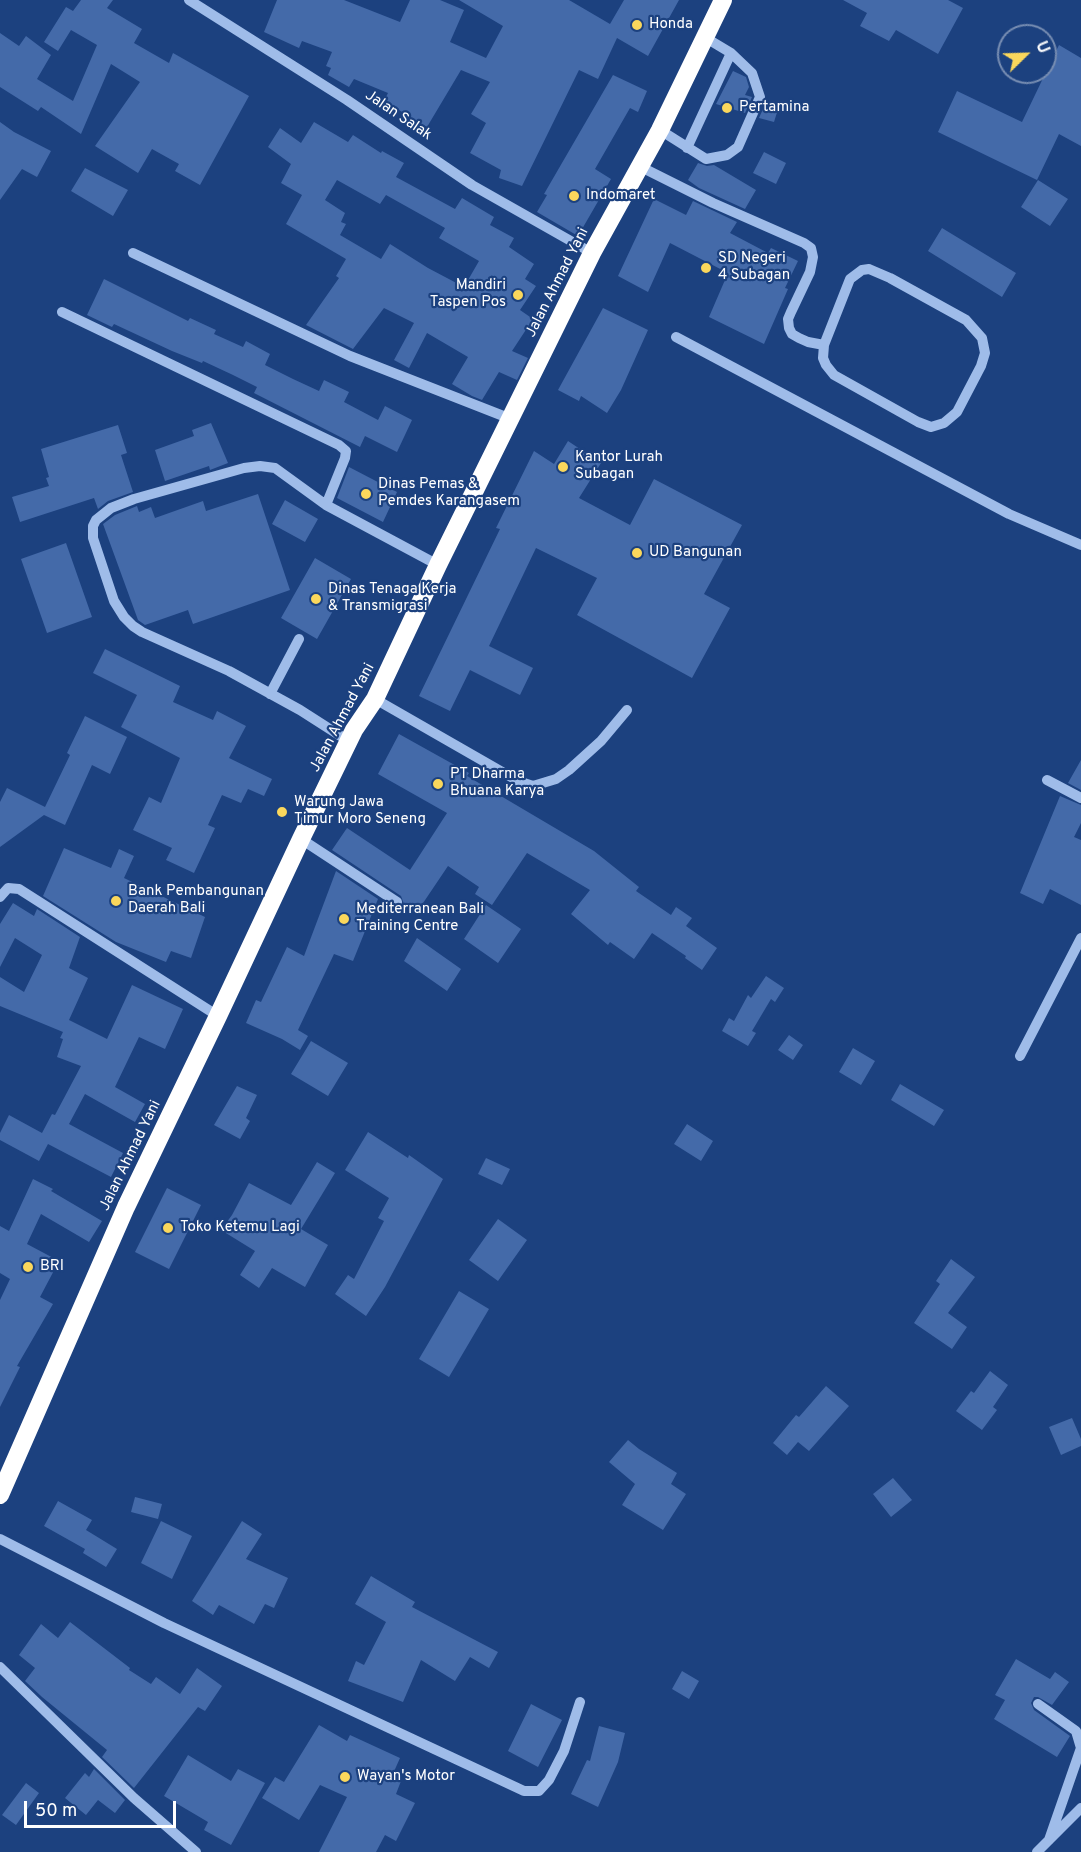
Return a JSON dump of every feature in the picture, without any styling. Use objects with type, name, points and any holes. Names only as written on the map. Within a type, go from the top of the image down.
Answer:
[{"type":"highway","name":"Jalan Ahmad Yani","points":[[0,1495],[126,1207],[301,839],[354,730],[375,699],[438,565],[592,253],[641,167],[723,0]]},
{"type":"street","name":"Jalan Salak","points":[[189,0],[347,100],[472,185],[592,253]]},
{"type":"street","points":[[660,130],[706,159],[727,155],[738,147],[760,97],[752,73],[731,53],[706,38]]},
{"type":"street","points":[[687,148],[731,53]]},
{"type":"street","points":[[641,167],[811,248],[813,257],[810,272],[791,312],[789,328],[792,334],[807,342],[824,345]]},
{"type":"street","points":[[133,253],[350,356],[511,419]]},
{"type":"street","points":[[868,269],[890,278],[966,320],[982,338],[985,353],[981,366],[957,412],[944,423],[931,427],[834,375],[823,358],[824,345],[850,279],[862,270],[868,269]]},
{"type":"street","points":[[62,312],[339,445],[346,451],[345,458],[326,505]]},
{"type":"street","points":[[676,337],[1009,514],[1081,545]]},
{"type":"street","points":[[350,742],[229,671],[133,626],[124,617],[114,600],[93,538],[93,526],[101,514],[134,499],[244,468],[260,466],[275,468],[326,505],[438,565]]},
{"type":"street","points":[[270,693],[299,639]]},
{"type":"street","points":[[375,699],[510,777],[533,786],[556,779],[569,770],[601,741],[627,711]]},
{"type":"street","points":[[1047,780],[1081,798]]},
{"type":"street","points":[[301,839],[397,902]]},
{"type":"street","points":[[0,897],[8,888],[19,889],[218,1016]]},
{"type":"street","points":[[1020,1056],[1081,938]]},
{"type":"street","points":[[0,1539],[164,1623],[524,1791],[539,1791],[549,1780],[564,1751],[580,1702]]},
{"type":"street","points":[[0,1667],[134,1798],[196,1852]]},
{"type":"street","points":[[1038,1704],[1076,1731],[1081,1748],[1049,1840]]},
{"type":"street","points":[[1037,1852],[1081,1808]]},
{"type":"building","points":[[81,0],[113,0],[107,8],[142,29],[134,43],[169,63],[173,53],[249,96],[200,185],[175,171],[179,164],[152,149],[138,173],[95,146],[140,82],[111,64],[81,134],[41,107],[38,111],[0,87],[0,33],[19,46],[26,36],[51,55],[37,79],[73,101],[97,45],[71,30],[58,51],[44,42],[66,7],[73,11]]},
{"type":"building","points":[[277,0],[344,0],[400,22],[410,0],[440,0],[464,10],[450,42],[486,58],[503,26],[459,0],[569,0],[610,24],[624,0],[679,0],[648,56],[617,38],[598,79],[579,70],[522,186],[499,178],[501,170],[470,153],[486,123],[471,114],[490,82],[461,70],[427,127],[384,101],[388,93],[354,79],[349,87],[328,75],[331,68],[326,66],[332,52],[302,41],[299,48],[264,32]]},
{"type":"building","points":[[843,0],[948,0],[963,8],[938,54],[896,30],[889,41],[860,26],[867,13]]},
{"type":"building","points":[[1059,45],[1081,58],[1081,146],[1059,134],[1037,180],[938,132],[957,91],[1022,122],[1040,84],[1057,84]]},
{"type":"building","points":[[733,71],[746,77],[749,87],[745,95],[752,97],[745,113],[716,104]]},
{"type":"building","points":[[613,75],[647,91],[638,112],[630,108],[595,169],[611,179],[578,236],[537,212],[547,195],[544,194]]},
{"type":"building","points":[[766,102],[779,106],[774,122],[759,118]]},
{"type":"building","points":[[0,122],[51,151],[37,177],[22,169],[0,200]]},
{"type":"building","points":[[314,122],[348,142],[353,135],[381,153],[382,151],[404,163],[396,177],[455,209],[462,198],[494,217],[490,225],[514,238],[509,247],[534,264],[525,279],[536,286],[520,310],[533,319],[512,351],[528,358],[517,380],[499,372],[482,400],[472,396],[452,384],[468,357],[427,333],[409,368],[394,360],[414,323],[384,308],[353,349],[306,325],[339,278],[336,276],[346,259],[286,224],[302,195],[281,183],[291,164],[268,147],[280,128],[301,143]],"holes":[[[337,180],[380,204],[386,195],[445,228],[439,238],[479,261],[464,287],[390,244],[381,259],[340,235],[346,224],[341,222],[345,213],[325,200]]]},
{"type":"building","points":[[764,152],[786,163],[776,184],[753,173]]},
{"type":"building","points":[[698,163],[707,166],[714,165],[756,190],[745,209],[699,188],[688,180]]},
{"type":"building","points":[[85,168],[128,190],[113,216],[71,191]]},
{"type":"building","points":[[1038,180],[1068,199],[1050,226],[1021,207]]},
{"type":"building","name":"SD Negeri 4 Subagan","points":[[654,199],[686,215],[693,201],[737,222],[730,233],[768,253],[771,248],[798,261],[764,344],[709,317],[728,273],[670,243],[648,292],[618,276]]},
{"type":"building","points":[[942,228],[1016,273],[1002,297],[928,251]]},
{"type":"building","points":[[104,279],[188,321],[190,318],[216,330],[214,334],[243,347],[246,341],[270,354],[265,365],[319,391],[324,380],[349,392],[344,402],[378,420],[385,406],[412,420],[397,452],[365,436],[360,447],[254,393],[257,387],[233,375],[203,361],[202,363],[172,351],[114,324],[112,327],[87,315]]},
{"type":"building","points":[[603,308],[648,330],[621,390],[607,413],[581,396],[579,401],[558,390]]},
{"type":"building","points":[[211,423],[228,463],[210,470],[209,466],[165,481],[155,450],[194,436],[192,430]]},
{"type":"building","points":[[118,425],[127,453],[121,455],[133,492],[108,501],[98,509],[94,498],[20,522],[12,497],[49,486],[46,478],[49,477],[41,449]]},
{"type":"building","name":"UD Bangunan","points":[[568,441],[601,463],[579,498],[630,525],[654,479],[742,525],[704,594],[730,608],[692,678],[577,615],[597,578],[536,548],[489,646],[533,668],[520,695],[470,670],[450,711],[419,696],[500,529],[496,528],[534,451],[554,464]]},
{"type":"building","name":"Dinas Pemas & Pemdes Karangasem","points":[[349,467],[397,492],[383,522],[337,498]]},
{"type":"building","points":[[258,494],[290,590],[193,624],[188,610],[145,625],[138,620],[103,524],[115,515],[137,506],[139,512],[151,507],[155,518],[203,501],[206,511]]},
{"type":"building","points":[[285,500],[318,519],[305,542],[272,524]]},
{"type":"building","points":[[66,543],[92,617],[47,633],[21,559]]},
{"type":"building","name":"Dinas Tenaga Kerja & Transmigrasi","points":[[315,558],[351,579],[317,639],[281,618]]},
{"type":"building","points":[[105,649],[180,686],[173,702],[213,720],[217,711],[246,726],[229,758],[272,779],[264,796],[248,789],[241,803],[222,795],[208,825],[215,828],[194,873],[166,860],[172,848],[133,830],[149,797],[161,803],[180,758],[121,727],[137,695],[93,673]]},
{"type":"building","points":[[85,716],[127,737],[110,774],[92,765],[65,825],[44,815],[0,847],[0,802],[7,788],[45,807],[70,755],[67,753]]},
{"type":"building","points":[[399,734],[469,773],[467,776],[594,851],[639,887],[636,891],[671,915],[676,907],[692,918],[686,926],[717,948],[702,970],[652,933],[634,959],[610,942],[608,945],[571,914],[590,890],[527,853],[492,905],[475,894],[479,887],[448,866],[417,912],[404,904],[401,896],[332,850],[347,828],[410,870],[447,813],[378,774]]},
{"type":"building","points":[[1081,760],[1081,790],[1068,783]]},
{"type":"building","points":[[1060,796],[1081,805],[1081,823],[1074,837],[1081,840],[1081,905],[1050,889],[1043,904],[1020,893]]},
{"type":"building","name":"Bank Pembangunan Daerah Bali","points":[[64,848],[111,868],[119,849],[134,856],[124,878],[205,917],[191,958],[171,951],[166,962],[116,942],[43,896]]},
{"type":"building","points":[[336,871],[378,899],[353,961],[334,954],[298,1030],[308,1036],[300,1050],[246,1023],[256,1000],[261,1002],[287,947],[304,956]]},
{"type":"building","points":[[13,903],[34,916],[37,909],[80,937],[69,968],[88,978],[69,1020],[107,1039],[132,985],[183,1009],[165,1049],[139,1037],[115,1087],[145,1104],[135,1122],[85,1094],[69,1124],[123,1153],[111,1177],[48,1144],[39,1161],[0,1140],[0,1133],[9,1115],[42,1133],[52,1114],[55,1115],[81,1066],[57,1057],[63,1032],[0,1006],[0,977],[24,992],[42,955],[15,938],[0,967],[0,924]]},
{"type":"building","points":[[486,905],[521,929],[498,963],[464,939]]},
{"type":"building","points":[[417,938],[461,969],[447,991],[404,961]]},
{"type":"building","points":[[766,976],[784,988],[775,1002],[771,999],[752,1031],[756,1033],[748,1046],[722,1031],[729,1018],[734,1021],[748,995],[751,998]]},
{"type":"building","points":[[789,1035],[803,1045],[793,1060],[778,1050]]},
{"type":"building","points":[[311,1041],[348,1063],[328,1096],[291,1074]]},
{"type":"building","points":[[853,1048],[875,1061],[861,1085],[839,1072]]},
{"type":"building","points":[[900,1084],[944,1110],[934,1126],[891,1100]]},
{"type":"building","points":[[237,1086],[257,1095],[246,1118],[250,1121],[240,1139],[214,1125]]},
{"type":"building","points":[[687,1124],[713,1141],[701,1161],[674,1144]]},
{"type":"building","points":[[368,1132],[408,1158],[409,1155],[443,1179],[385,1287],[366,1316],[335,1294],[348,1275],[354,1279],[384,1221],[378,1218],[389,1198],[345,1170]]},
{"type":"building","points":[[486,1158],[510,1169],[502,1185],[478,1174]]},
{"type":"building","points":[[317,1162],[335,1173],[301,1229],[328,1245],[305,1287],[272,1268],[259,1288],[240,1275],[255,1251],[221,1230],[249,1183],[291,1205]]},
{"type":"building","points":[[33,1179],[53,1189],[51,1191],[102,1221],[89,1242],[41,1214],[27,1244],[59,1261],[40,1297],[53,1304],[17,1366],[20,1367],[0,1407],[0,1300],[10,1279],[0,1273],[0,1226],[9,1231]]},
{"type":"building","name":"Toko Ketemu Lagi","points":[[167,1188],[201,1205],[169,1269],[135,1252]]},
{"type":"building","points":[[498,1219],[527,1240],[498,1281],[469,1260]]},
{"type":"building","points":[[951,1259],[975,1277],[948,1313],[967,1327],[952,1349],[914,1323],[940,1284],[936,1281]]},
{"type":"building","points":[[459,1291],[489,1309],[449,1377],[419,1359]]},
{"type":"building","points":[[990,1371],[1008,1385],[993,1407],[997,1410],[982,1430],[956,1411],[971,1391],[974,1393]]},
{"type":"building","points":[[826,1386],[849,1406],[809,1451],[798,1442],[787,1455],[773,1443],[796,1415],[799,1417]]},
{"type":"building","points":[[1072,1418],[1081,1439],[1081,1446],[1061,1455],[1049,1427]]},
{"type":"building","points":[[628,1440],[677,1473],[671,1484],[686,1494],[663,1530],[622,1505],[635,1484],[609,1462]]},
{"type":"building","points":[[893,1478],[912,1500],[891,1517],[873,1494]]},
{"type":"building","points":[[135,1497],[162,1504],[158,1519],[131,1512]]},
{"type":"building","points":[[58,1501],[92,1520],[86,1530],[117,1549],[106,1567],[83,1553],[85,1549],[44,1526]]},
{"type":"building","points":[[161,1521],[192,1536],[172,1579],[141,1563]]},
{"type":"building","points":[[242,1521],[262,1534],[246,1559],[288,1578],[274,1608],[265,1604],[254,1624],[219,1605],[213,1615],[192,1601]]},
{"type":"building","points":[[371,1576],[415,1602],[412,1607],[498,1652],[489,1668],[470,1657],[455,1681],[421,1660],[403,1702],[348,1681],[356,1661],[364,1665],[386,1622],[355,1604]]},
{"type":"building","points":[[70,1622],[130,1668],[129,1670],[151,1684],[156,1677],[180,1694],[197,1668],[222,1686],[205,1711],[198,1707],[134,1788],[102,1757],[107,1750],[25,1681],[35,1668],[19,1655],[41,1624],[58,1638]]},
{"type":"building","points":[[1016,1659],[1050,1679],[1055,1672],[1069,1682],[1052,1705],[1038,1697],[1034,1697],[1031,1703],[1034,1710],[1070,1736],[1057,1757],[994,1719],[1005,1700],[995,1695]]},
{"type":"building","points":[[682,1671],[699,1681],[689,1699],[672,1689]]},
{"type":"building","points":[[531,1704],[562,1720],[538,1767],[508,1751]]},
{"type":"building","name":"Wayan's Motor","points":[[319,1725],[347,1741],[350,1735],[400,1758],[392,1776],[401,1781],[396,1794],[415,1803],[396,1841],[385,1835],[376,1852],[319,1852],[347,1797],[320,1785],[299,1820],[262,1798],[275,1777],[284,1782]]},
{"type":"building","points":[[599,1726],[625,1733],[618,1762],[598,1807],[571,1794],[587,1760],[590,1761]]},
{"type":"building","points":[[188,1755],[231,1781],[238,1769],[265,1783],[231,1845],[204,1830],[208,1822],[164,1796]]},
{"type":"building","points":[[94,1769],[125,1800],[115,1813],[98,1800],[86,1815],[65,1798],[85,1773],[89,1777]]},
{"type":"building","points":[[26,1783],[39,1793],[16,1825],[2,1815]]},
{"type":"place","name":"Honda","points":[[637,25]]},
{"type":"place","name":"Pertamina","points":[[727,108]]},
{"type":"place","name":"Indomaret","points":[[574,196]]},
{"type":"place","name":"SD Negeri 4 Subagan","points":[[706,268]]},
{"type":"place","name":"Mandiri Taspen Pos","points":[[518,295]]},
{"type":"place","name":"Kantor Lurah Subagan","points":[[563,467]]},
{"type":"place","name":"Dinas Pemas & Pemdes Karangasem","points":[[366,494]]},
{"type":"place","name":"UD Bangunan","points":[[637,553]]},
{"type":"place","name":"Dinas Tenaga Kerja & Transmigrasi","points":[[316,599]]},
{"type":"place","name":"PT Dharma Bhuana Karya","points":[[438,784]]},
{"type":"place","name":"Warung Jawa Timur Moro Seneng","points":[[282,812]]},
{"type":"place","name":"Bank Pembangunan Daerah Bali","points":[[116,901]]},
{"type":"place","name":"Mediterranean Bali Training Centre","points":[[344,919]]},
{"type":"place","name":"Toko Ketemu Lagi","points":[[168,1228]]},
{"type":"place","name":"BRI","points":[[28,1267]]},
{"type":"place","name":"Wayan's Motor","points":[[345,1777]]}]
